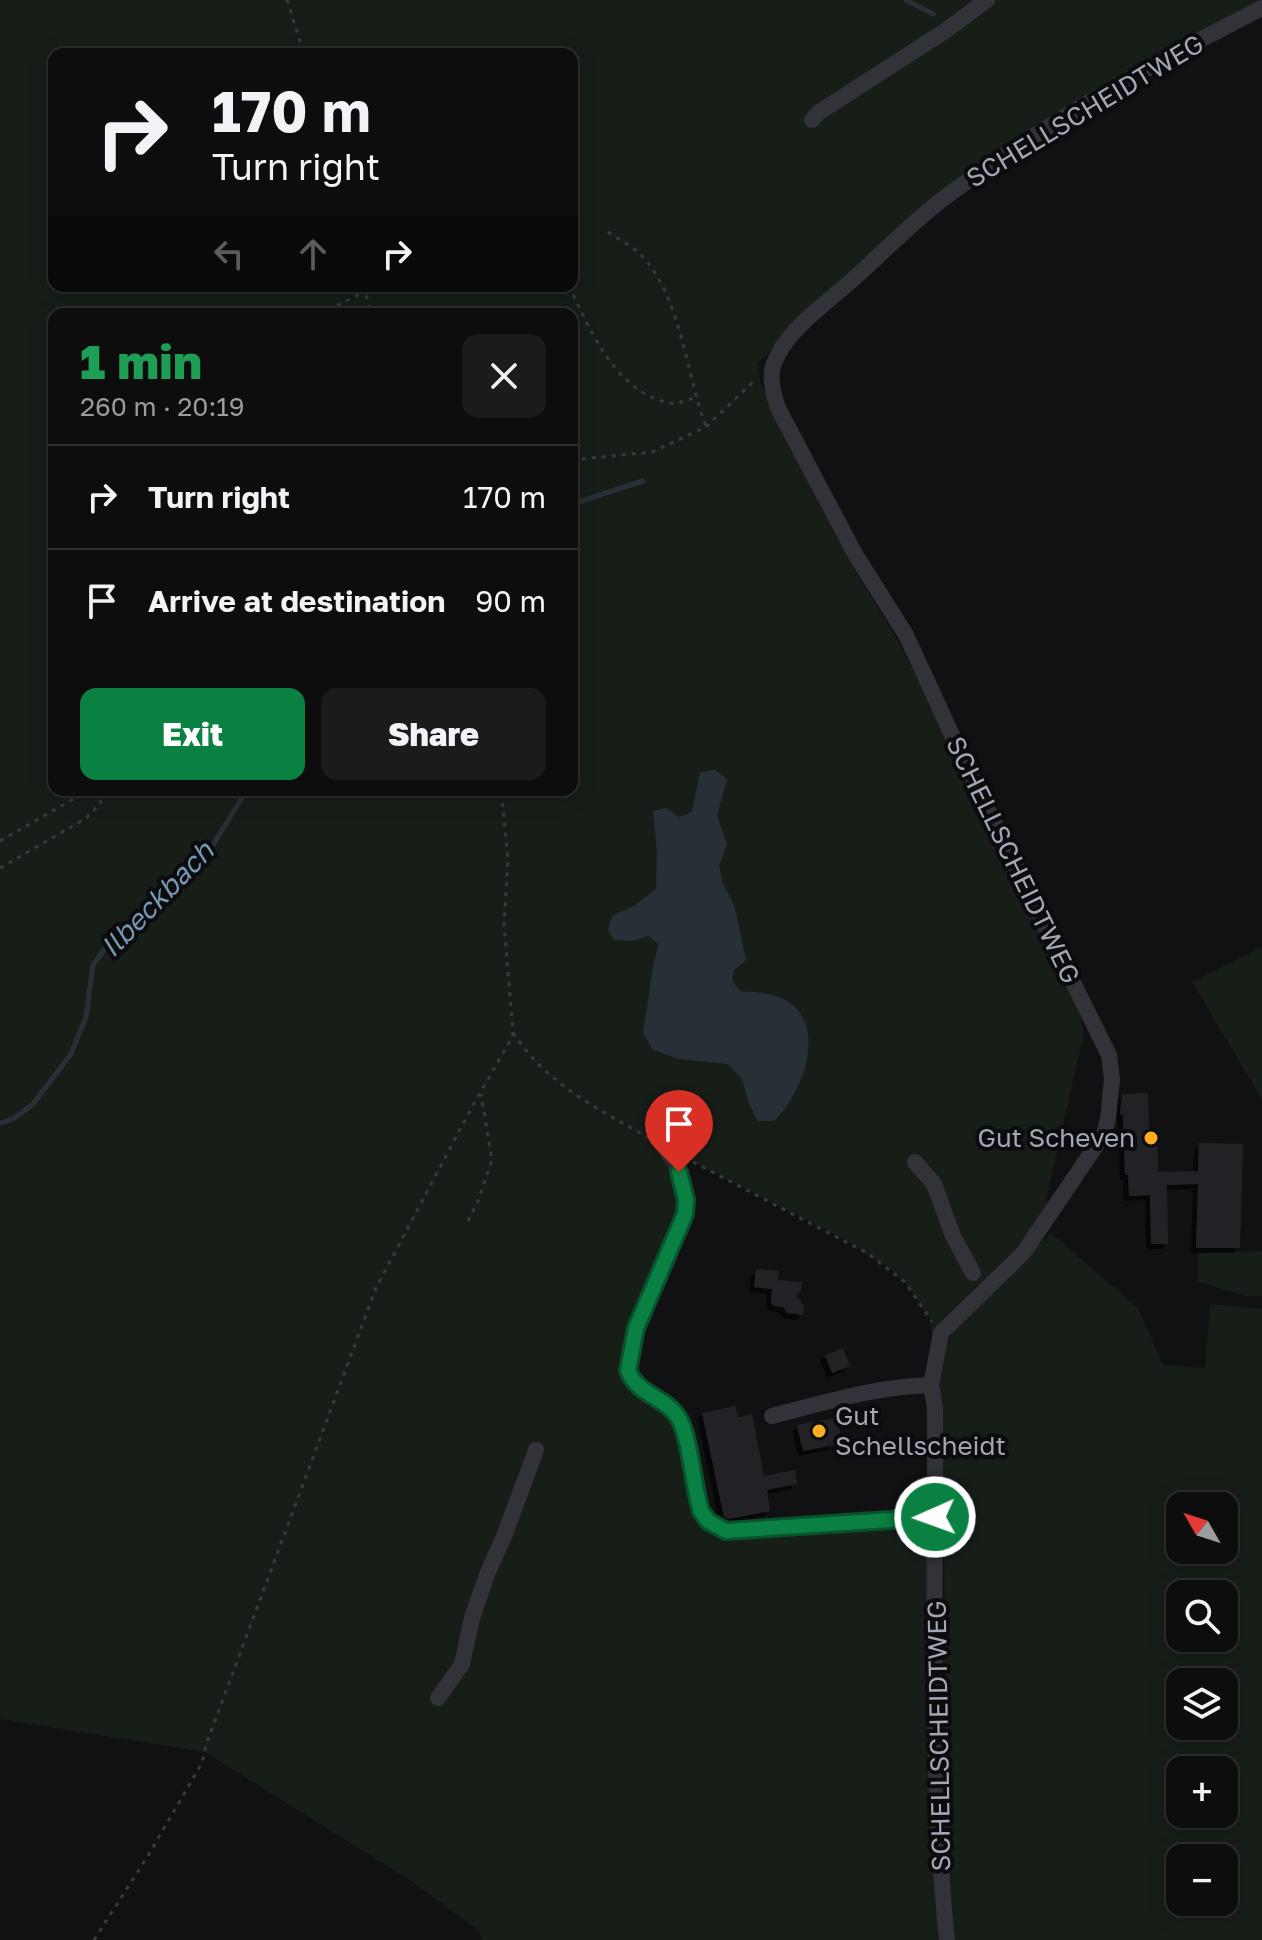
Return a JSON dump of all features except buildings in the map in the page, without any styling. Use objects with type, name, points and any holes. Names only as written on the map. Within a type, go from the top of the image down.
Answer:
[{"type":"street","points":[[812,120],[987,0]]},
{"type":"street","name":"SCHELLSCHEIDTWEG","points":[[947,1940],[936,1740],[935,1408],[931,1385],[941,1333],[1024,1252],[1098,1146],[1108,1119],[1111,1064],[906,635],[855,554],[778,408],[772,389],[772,373],[781,352],[808,319],[952,191],[1072,112],[1176,52],[1262,8]]},
{"type":"street","points":[[664,1147],[684,1185],[685,1214],[636,1328],[628,1370],[639,1388],[664,1403],[679,1419],[701,1511],[708,1521],[726,1531],[935,1517]]},
{"type":"street","points":[[915,1162],[934,1184],[962,1256],[973,1273]]},
{"type":"street","points":[[772,1416],[843,1398],[914,1385],[931,1385]]},
{"type":"street","points":[[438,1698],[462,1664],[472,1618],[536,1450]]},
{"type":"path","points":[[287,0],[302,48]]},
{"type":"path","points":[[608,232],[639,253],[656,275],[680,327],[695,398],[706,427]]},
{"type":"path","points":[[329,308],[357,292]]},
{"type":"path","points":[[572,292],[604,352],[620,374],[634,386],[663,400],[673,403],[695,398]]},
{"type":"path","points":[[578,459],[652,452],[706,427],[762,373],[772,373]]},
{"type":"path","points":[[0,841],[80,796]]},
{"type":"path","points":[[0,868],[85,819],[101,803],[96,796]]},
{"type":"path","points":[[94,1940],[202,1763],[206,1745],[376,1288],[513,1033],[504,924],[508,860],[502,796]]},
{"type":"path","points":[[513,1033],[539,1064],[580,1099],[664,1147]]},
{"type":"path","points":[[468,1221],[492,1160],[481,1091]]},
{"type":"path","points":[[692,1161],[848,1241],[893,1271],[905,1282],[941,1333]]},
{"type":"shaded area","points":[[0,0],[1260,0],[1023,134],[788,331],[758,364],[760,381],[787,441],[849,561],[899,642],[1079,1010],[1084,1033],[1046,1200],[1049,1210],[1017,1247],[944,1318],[932,1339],[931,1321],[905,1282],[893,1271],[848,1241],[666,1148],[686,1200],[628,1370],[679,1419],[701,1511],[726,1531],[929,1527],[941,1940],[482,1940],[479,1931],[413,1882],[205,1752],[0,1719]]},
{"type":"shaded area","points":[[715,770],[727,779],[717,816],[727,844],[719,866],[735,908],[746,960],[734,970],[732,981],[740,991],[774,995],[795,1007],[804,1021],[808,1038],[808,1056],[803,1075],[795,1093],[774,1121],[758,1121],[742,1079],[728,1064],[679,1059],[653,1050],[643,1033],[659,944],[648,936],[632,941],[614,940],[608,930],[612,916],[635,905],[656,889],[657,852],[653,811],[666,808],[679,817],[692,812],[700,772]]},
{"type":"shaded area","points":[[1262,947],[1262,1099],[1192,982]]},
{"type":"shaded area","points":[[1051,1233],[1138,1308],[1163,1365],[1205,1368],[1210,1304],[1262,1309],[1262,1940],[955,1940],[945,1827],[944,1528],[937,1384],[940,1352],[964,1317]]},
{"type":"shaded area","points":[[1262,1251],[1262,1296],[1247,1296],[1198,1282],[1198,1253]]},
{"type":"waterway","points":[[906,0],[933,14]]},
{"type":"waterway","name":"Ilbeckbach","points":[[578,502],[643,481]]},
{"type":"waterway","name":"Ilbeckbach","points":[[0,1123],[13,1119],[33,1104],[71,1054],[86,1017],[93,965],[106,947],[204,859],[243,796]]},
{"type":"place","name":"Gut Scheven","points":[[1151,1138]]},
{"type":"place","name":"Gut Schellscheidt","points":[[819,1431]]},
{"type":"route","points":[[679,1172],[684,1185],[685,1214],[636,1328],[628,1370],[639,1388],[664,1403],[679,1419],[694,1491],[708,1521],[726,1531],[935,1517]]}]
